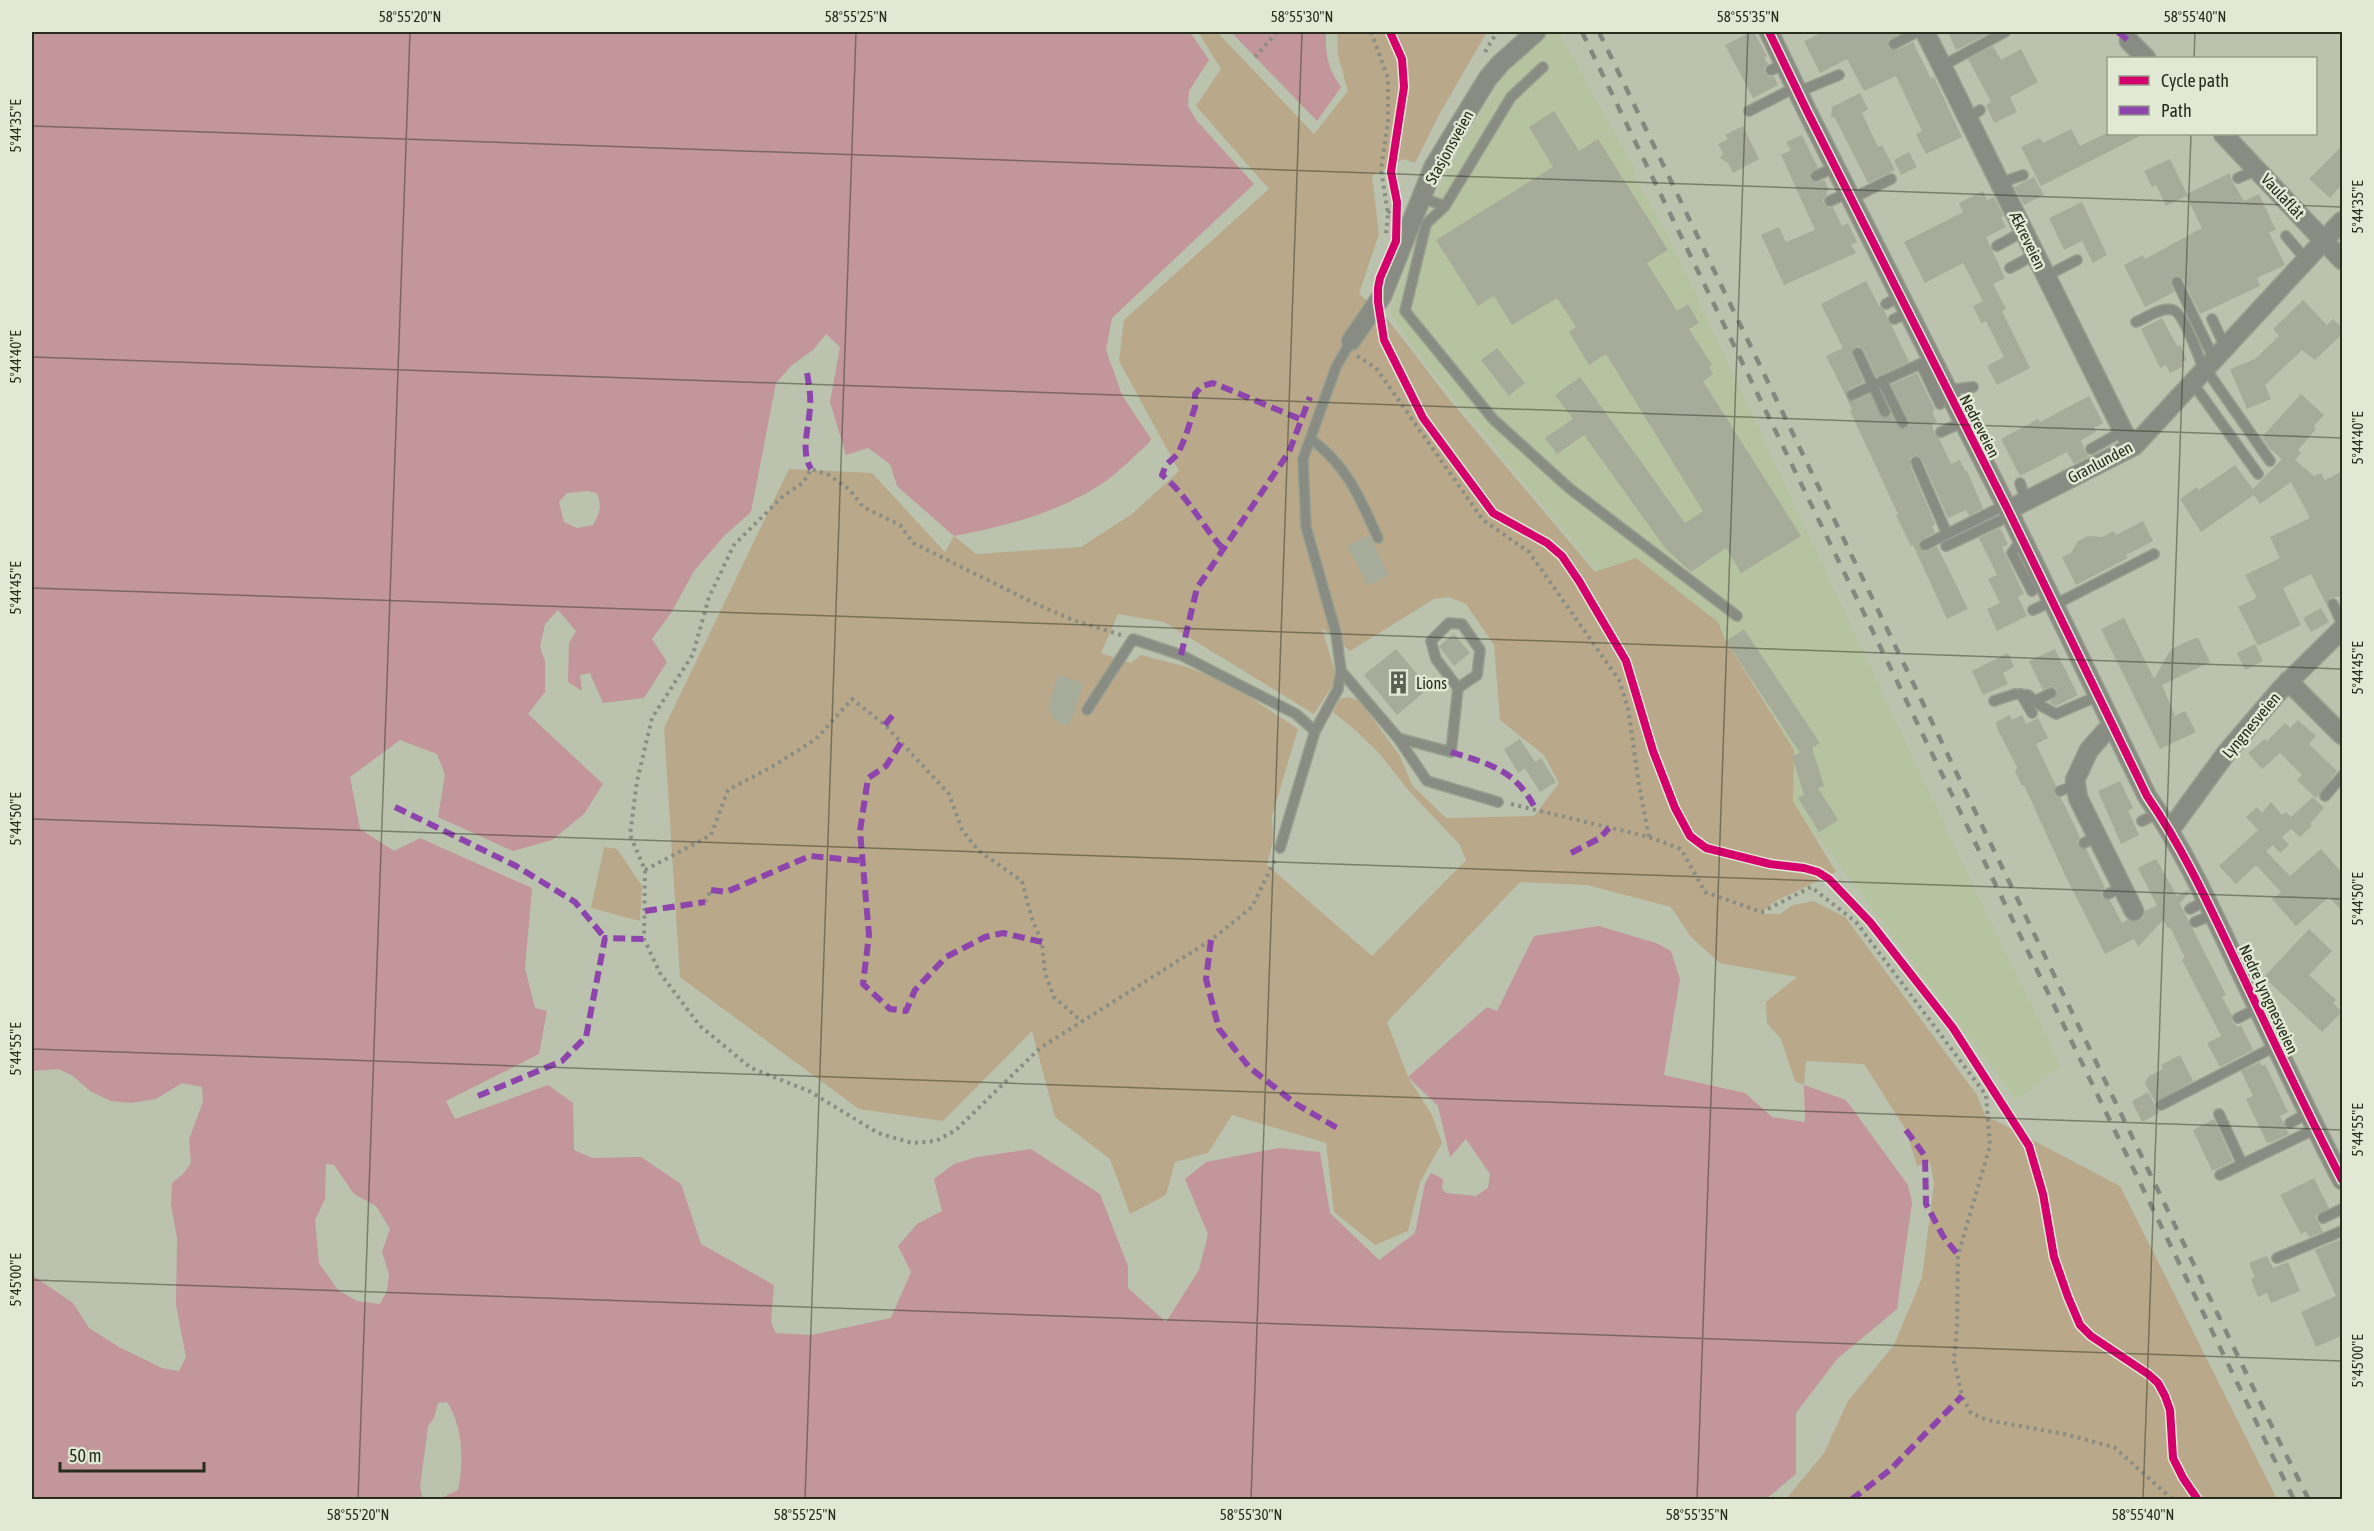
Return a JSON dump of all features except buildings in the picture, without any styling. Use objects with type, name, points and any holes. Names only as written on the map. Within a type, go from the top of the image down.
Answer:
[{"type":"street","name":"Stasjonsveien","points":[[1348,345],[1382,296],[1434,166],[1488,78],[1501,63],[1536,32]]},
{"type":"street","name":"Nedreveien","points":[[1769,32],[1778,67],[1797,90],[1836,160],[1901,316],[1944,397],[1964,423],[2147,796],[2170,830]]},
{"type":"street","name":"Ækreveien","points":[[1923,38],[1942,66],[2123,431],[2134,446]]},
{"type":"street","name":"Vaulaflåt","points":[[2224,135],[2259,169],[2343,260]]},
{"type":"street","name":"Granlunden","points":[[2008,510],[2134,446],[2343,221]]},
{"type":"street","name":"Lyngnesveien","points":[[2170,830],[2232,746],[2288,681],[2343,629]]},
{"type":"street","points":[[2288,681],[2343,735]]},
{"type":"street","points":[[2112,724],[2089,750],[2075,780],[2068,788],[2078,798],[2090,840],[2115,890],[2134,911]]},
{"type":"street","name":"Nedre Lyngnesveien","points":[[2170,830],[2343,1180]]},
{"type":"lane","points":[[1942,66],[2005,32]]},
{"type":"lane","points":[[1894,44],[1923,38]]},
{"type":"lane","points":[[1544,67],[1510,98],[1445,206],[1426,224],[1406,311],[1501,427],[1569,488],[1737,616]]},
{"type":"lane","points":[[1749,111],[1839,75]]},
{"type":"lane","points":[[1816,176],[1836,160]]},
{"type":"lane","points":[[2238,178],[2259,169]]},
{"type":"lane","points":[[2000,183],[2023,175]]},
{"type":"lane","points":[[1830,201],[1850,196],[1891,179]]},
{"type":"lane","points":[[1422,198],[1445,206]]},
{"type":"lane","points":[[1997,246],[2024,231]]},
{"type":"lane","points":[[2286,236],[2306,260]]},
{"type":"lane","points":[[2010,268],[2036,254]]},
{"type":"lane","points":[[2046,276],[2077,260]]},
{"type":"lane","points":[[2177,282],[2208,365],[2258,474]]},
{"type":"lane","points":[[2136,322],[2165,309],[2172,309],[2178,313],[2195,345],[2270,461]]},
{"type":"lane","points":[[2208,365],[2212,319]]},
{"type":"lane","points":[[1280,848],[1315,731],[1338,689],[1341,671],[1336,633],[1306,527],[1303,459],[1336,367],[1348,345]]},
{"type":"lane","points":[[1858,353],[1885,412]]},
{"type":"lane","points":[[1852,395],[1926,361]]},
{"type":"lane","points":[[1882,381],[1903,423]]},
{"type":"lane","points":[[1944,397],[1973,387]]},
{"type":"lane","points":[[1941,432],[1964,423]]},
{"type":"lane","points":[[2091,449],[2123,431]]},
{"type":"lane","points":[[1311,439],[1327,451],[1356,487],[1378,538]]},
{"type":"lane","points":[[1916,462],[1947,534]]},
{"type":"lane","points":[[2020,483],[2026,501]]},
{"type":"lane","points":[[1925,545],[2008,510]]},
{"type":"lane","points":[[1946,546],[2008,510]]},
{"type":"lane","points":[[2022,540],[2012,553],[2032,591]]},
{"type":"lane","points":[[2033,610],[2053,603],[2154,554]]},
{"type":"lane","points":[[2333,604],[2343,624]]},
{"type":"lane","points":[[1398,738],[1451,752],[1458,688],[1436,658],[1431,641],[1449,623],[1462,624],[1480,650],[1477,675],[1458,688]]},
{"type":"lane","points":[[1087,710],[1133,639],[1181,655],[1296,714],[1315,731]]},
{"type":"lane","points":[[1341,671],[1398,738],[1427,781],[1498,802]]},
{"type":"lane","points":[[2035,701],[2051,693]]},
{"type":"lane","points":[[1994,701],[2015,694],[2028,694],[2056,714],[2098,696]]},
{"type":"lane","points":[[2021,694],[2032,713]]},
{"type":"lane","points":[[2325,796],[2343,776]]},
{"type":"lane","points":[[2142,821],[2159,813]]},
{"type":"lane","points":[[2190,909],[2210,907]]},
{"type":"lane","points":[[2195,922],[2210,907]]},
{"type":"lane","points":[[2238,1017],[2258,1008]]},
{"type":"lane","points":[[2161,1105],[2276,1046]]},
{"type":"lane","points":[[2219,1114],[2242,1164]]},
{"type":"lane","points":[[2290,1123],[2312,1121]]},
{"type":"lane","points":[[2220,1174],[2242,1164],[2312,1121]]},
{"type":"lane","points":[[2323,1218],[2343,1209]]},
{"type":"lane","points":[[2277,1258],[2343,1231]]},
{"type":"path","points":[[1255,57],[1277,32]]},
{"type":"path","points":[[1371,32],[1388,78],[1388,122],[1382,169],[1388,214],[1385,239]]},
{"type":"path","points":[[1395,192],[1396,222]]},
{"type":"path","points":[[1348,345],[1376,368],[1483,520],[1529,552],[1619,680],[1628,708],[1649,837]]},
{"type":"path","points":[[1133,639],[1064,616],[913,543],[900,525],[863,507],[849,489],[829,475],[811,469],[803,483],[783,496],[734,545],[709,597],[693,654],[652,718],[637,781],[630,835],[645,870],[644,939],[660,973],[700,1026],[751,1068],[809,1090],[878,1133],[912,1143],[936,1141],[956,1130],[1040,1048],[1211,940],[1252,907],[1280,848]]},
{"type":"path","points":[[645,870],[711,835],[728,790],[816,739],[852,699],[885,725],[949,794],[962,830],[979,851],[1022,881],[1032,919],[1042,942],[1045,973],[1054,997],[1081,1021]]},
{"type":"path","points":[[1498,802],[1649,837],[1681,849],[1704,892],[1762,912],[1811,888],[1856,922],[1986,1095],[1990,1146],[1958,1255],[1954,1361],[1962,1396],[1971,1413],[1988,1420],[2064,1434],[2114,1448],[2173,1500]]},
{"type":"path","points":[[705,902],[711,890]]},
{"type":"shaded area","points":[[32,32],[1190,32],[1209,60],[1189,91],[1188,106],[1196,120],[1254,184],[1112,318],[1106,350],[1122,395],[1151,439],[1122,468],[1088,492],[1052,509],[994,528],[954,536],[897,486],[890,464],[868,448],[846,455],[830,402],[840,347],[826,334],[813,350],[792,365],[776,383],[751,512],[724,536],[694,571],[671,613],[652,639],[667,662],[644,698],[603,703],[590,673],[580,675],[582,691],[568,682],[569,643],[576,631],[558,610],[545,624],[540,647],[545,661],[545,692],[528,714],[603,784],[584,814],[552,840],[513,851],[438,817],[445,775],[437,754],[400,740],[350,777],[360,829],[394,851],[420,838],[532,888],[525,968],[535,1008],[547,1011],[539,1054],[446,1101],[455,1119],[548,1085],[573,1103],[574,1150],[592,1158],[641,1157],[681,1184],[701,1244],[774,1285],[771,1322],[776,1333],[811,1335],[891,1318],[911,1272],[898,1246],[917,1224],[942,1211],[934,1179],[954,1164],[977,1157],[1031,1149],[1100,1194],[1128,1266],[1128,1288],[1166,1322],[1199,1270],[1208,1234],[1185,1179],[1206,1162],[1279,1148],[1320,1152],[1330,1213],[1379,1260],[1415,1233],[1425,1183],[1431,1173],[1443,1179],[1442,1189],[1446,1193],[1476,1196],[1488,1188],[1490,1174],[1466,1139],[1450,1157],[1438,1106],[1408,1077],[1487,1007],[1497,1011],[1534,936],[1599,926],[1656,943],[1671,951],[1680,979],[1664,1075],[1745,1093],[1772,1117],[1805,1122],[1804,1085],[1846,1100],[1908,1185],[1912,1202],[1897,1309],[1837,1359],[1796,1413],[1796,1474],[1765,1500],[439,1499],[458,1490],[461,1468],[459,1433],[447,1402],[438,1403],[434,1418],[428,1426],[420,1487],[423,1499],[32,1499],[32,1275],[73,1303],[89,1328],[119,1347],[162,1368],[179,1371],[186,1357],[176,1305],[177,1238],[171,1205],[172,1183],[184,1173],[191,1163],[189,1140],[203,1101],[202,1087],[182,1083],[156,1099],[131,1103],[111,1101],[90,1091],[73,1076],[59,1069],[32,1071]],"holes":[[[587,491],[597,493],[600,506],[593,525],[577,528],[564,522],[559,502],[567,493]],[[326,1164],[334,1165],[354,1194],[376,1206],[390,1229],[382,1252],[389,1274],[387,1291],[380,1304],[357,1301],[338,1290],[319,1263],[315,1220],[325,1199]]]},
{"type":"shaded area","points":[[1198,32],[1217,32],[1314,134],[1348,91],[1338,55],[1337,32],[1487,32],[1440,113],[1415,163],[1403,159],[1372,176],[1379,234],[1359,294],[1382,312],[1449,399],[1595,572],[1636,558],[1718,622],[1724,638],[1794,750],[1793,801],[1836,872],[1774,902],[1759,914],[1780,914],[1793,905],[1813,901],[1845,917],[1977,1095],[1985,1115],[2120,1186],[2277,1499],[1786,1499],[1824,1453],[1848,1401],[1894,1345],[1922,1278],[1934,1183],[1930,1162],[1917,1166],[1906,1130],[1864,1064],[1806,1061],[1804,1085],[1795,1081],[1781,1039],[1767,1023],[1766,1002],[1797,977],[1720,963],[1691,937],[1671,907],[1587,885],[1520,882],[1387,1022],[1408,1077],[1432,1115],[1442,1143],[1420,1182],[1408,1231],[1375,1245],[1334,1212],[1326,1143],[1232,1115],[1208,1153],[1175,1162],[1166,1195],[1130,1214],[1110,1159],[1055,1117],[1032,1031],[943,1121],[859,1109],[680,977],[664,728],[789,469],[872,473],[945,552],[954,536],[976,554],[1081,547],[1132,514],[1179,471],[1119,361],[1124,320],[1269,189],[1196,106],[1221,69]],"holes":[[[1449,597],[1466,604],[1494,645],[1500,720],[1544,755],[1559,783],[1534,816],[1446,818],[1412,785],[1400,756],[1360,701],[1348,697],[1340,699],[1333,712],[1378,752],[1410,792],[1460,845],[1466,860],[1372,956],[1267,865],[1273,841],[1272,816],[1298,729],[1230,684],[1187,667],[1141,655],[1131,663],[1101,653],[1118,614],[1164,622],[1314,714],[1337,679],[1322,628],[1350,651],[1434,599]]]},
{"type":"shaded area","points":[[1231,32],[1326,32],[1328,61],[1341,87],[1317,121]]},
{"type":"shaded area","points":[[1546,32],[1559,32],[1636,171],[1633,174],[1668,235],[1965,868],[2061,1066],[2016,1100],[1807,822],[1422,360],[1390,313],[1422,223],[1464,140],[1511,64]]},
{"type":"shaded area","points":[[604,847],[617,849],[642,886],[640,921],[591,908]]},
{"type":"railway","points":[[1582,32],[2294,1500]]},
{"type":"railway","points":[[1599,32],[2309,1500]]},
{"type":"marked path","points":[[2118,32],[2129,41]]},
{"type":"marked path","points":[[807,373],[810,403],[806,454],[811,469]]},
{"type":"marked path","points":[[1222,548],[1179,491],[1162,475],[1166,465],[1178,454],[1186,435],[1195,407],[1195,394],[1202,386],[1213,383],[1300,419]]},
{"type":"marked path","points":[[1181,655],[1197,588],[1289,452],[1310,397]]},
{"type":"marked path","points":[[885,725],[896,711]]},
{"type":"marked path","points":[[901,743],[886,766],[868,778],[860,831],[869,935],[863,984],[890,1009],[906,1011],[915,990],[946,957],[985,937],[1003,933],[1042,942]]},
{"type":"marked path","points":[[1451,752],[1479,761],[1511,777],[1536,810]]},
{"type":"marked path","points":[[395,807],[516,866],[575,902],[605,938]]},
{"type":"marked path","points":[[1571,853],[1600,838],[1609,828]]},
{"type":"marked path","points":[[711,890],[726,892],[810,856],[864,861]]},
{"type":"marked path","points":[[645,911],[705,902]]},
{"type":"marked path","points":[[478,1096],[562,1061],[586,1037],[605,938],[644,939]]},
{"type":"marked path","points":[[1211,940],[1206,979],[1219,1029],[1249,1067],[1296,1104],[1339,1129]]},
{"type":"marked path","points":[[1906,1130],[1925,1156],[1926,1204],[1943,1236],[1958,1255]]},
{"type":"marked path","points":[[1851,1500],[1890,1470],[1962,1396]]},
{"type":"cycle path","points":[[1390,32],[1402,59],[1404,87],[1391,172],[1397,202],[1396,241],[1380,278],[1378,302],[1384,340],[1423,418],[1493,513],[1547,543],[1562,556],[1579,581],[1626,661],[1653,751],[1675,808],[1690,836],[1706,848],[1770,864],[1804,868],[1818,872],[1829,879],[1870,922],[1953,1028],[2029,1146],[2043,1194],[2054,1257],[2080,1325],[2091,1336],[2158,1383],[2170,1410],[2173,1458],[2198,1500]]},
{"type":"cycle path","points":[[1769,32],[2008,510],[2147,796],[2184,856],[2205,898],[2342,1180]]},
{"type":"place","name":"Lions","points":[[1398,683]]}]
